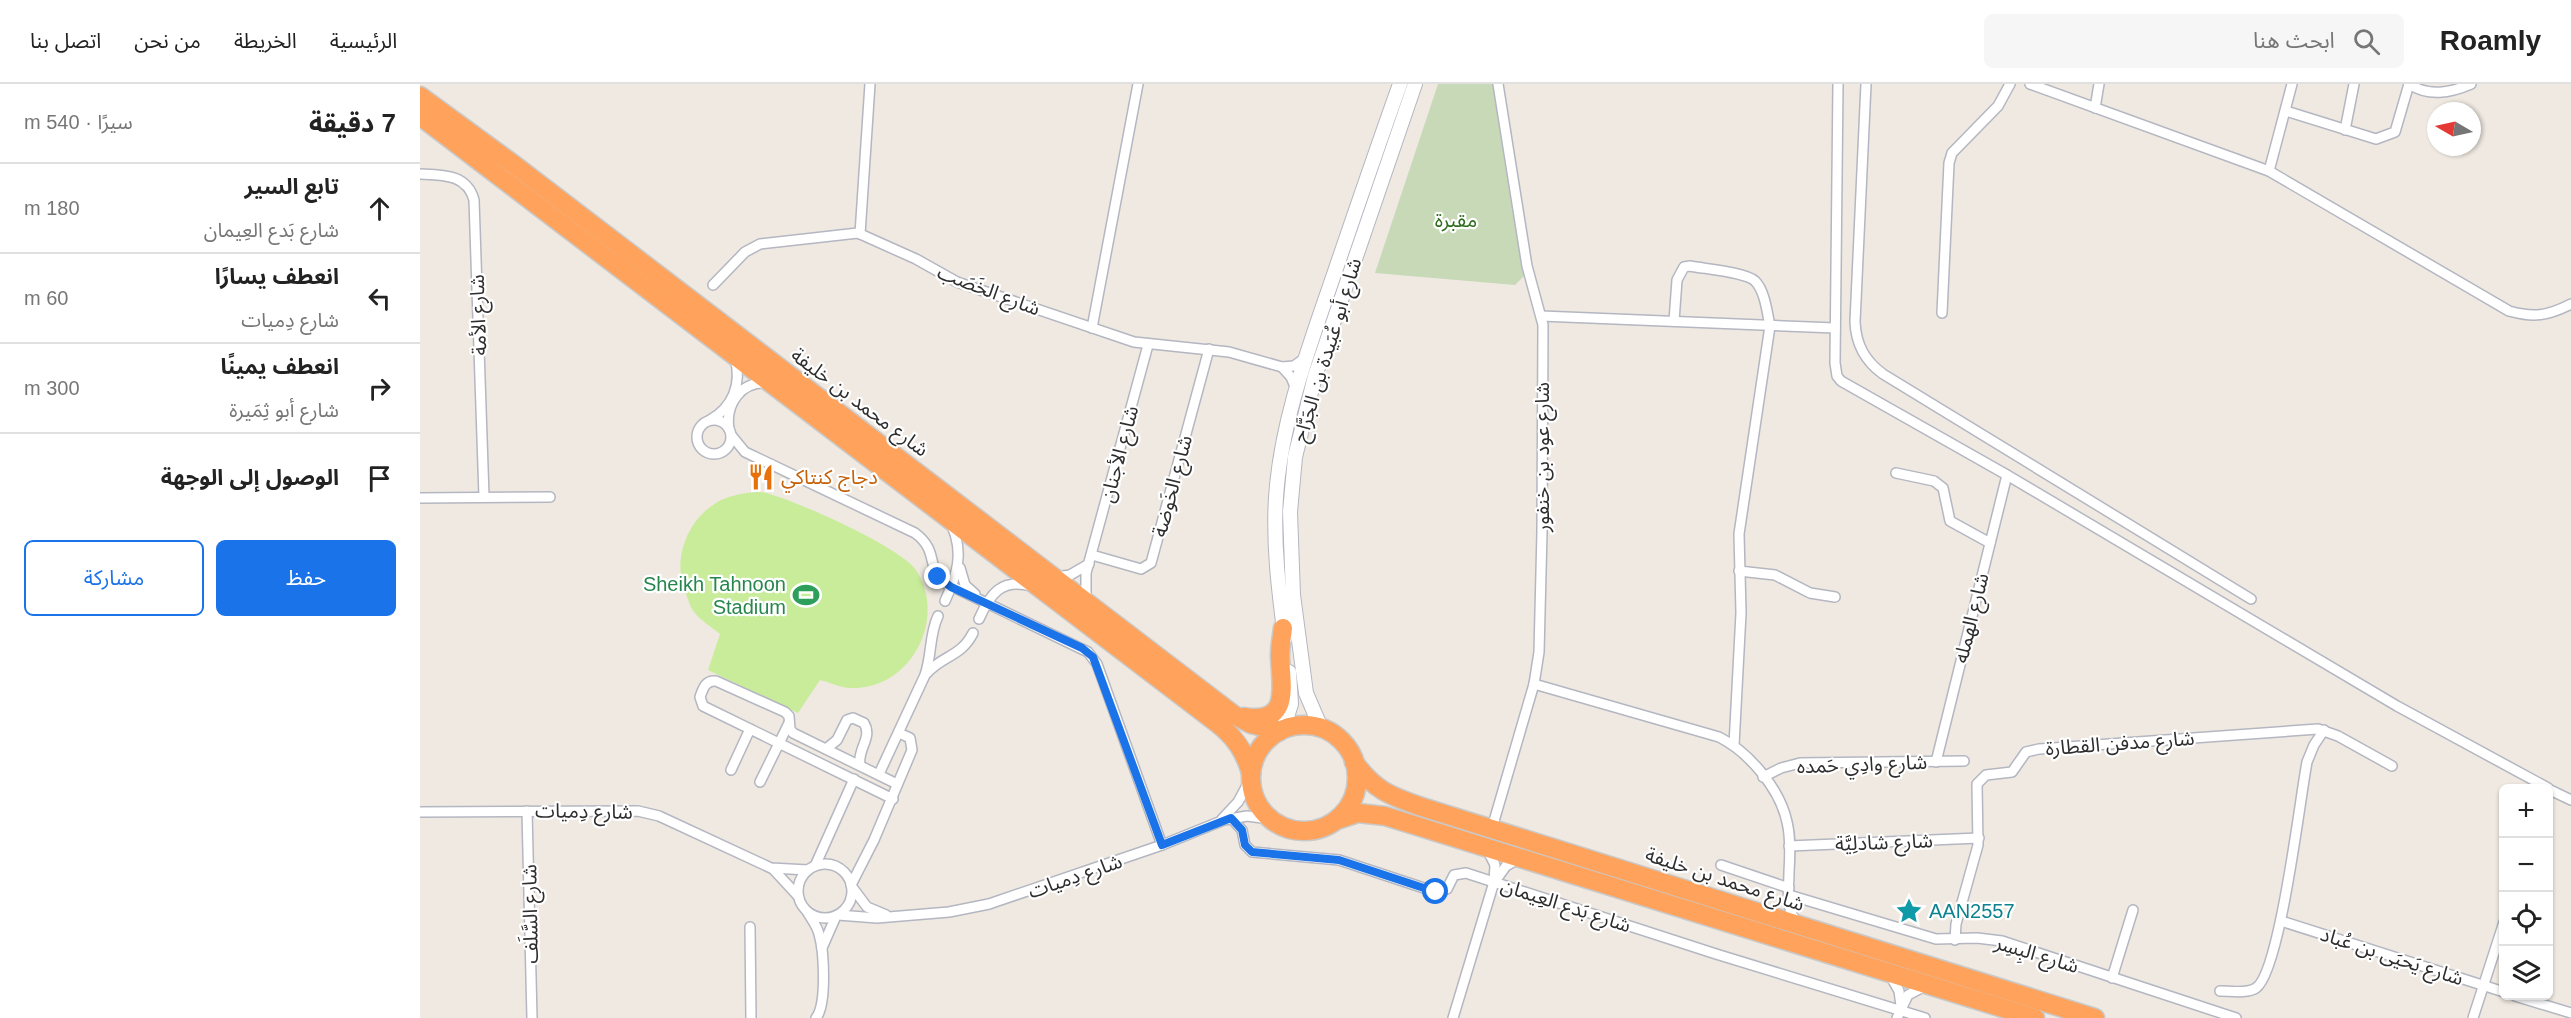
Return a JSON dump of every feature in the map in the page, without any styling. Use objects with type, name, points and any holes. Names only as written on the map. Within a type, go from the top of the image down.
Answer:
[{"type":"highway","name":"شارع محمد بن خليفة","points":[[420,96],[528,175],[1234,715],[1251,724],[1281,731]]},
{"type":"highway","name":"شارع محمد بن خليفة","points":[[420,116],[1227,731],[1243,751],[1251,775]]},
{"type":"highway","points":[[1234,715],[1262,717],[1275,711],[1279,705],[1284,692],[1280,653],[1283,628]]},
{"type":"highway","points":[[1308,725],[1321,728],[1341,741],[1354,762],[1357,777],[1355,794],[1348,808],[1337,820],[1321,829],[1304,832],[1286,828],[1270,819],[1260,808],[1253,793],[1251,775],[1260,749],[1281,731],[1308,725]]},
{"type":"highway","name":"شارع محمد بن خليفة","points":[[1354,762],[1367,780],[1384,793],[2095,1018]]},
{"type":"highway","name":"شارع محمد بن خليفة","points":[[1337,820],[1358,813],[1372,813],[1523,857],[2035,1018]]},
{"type":"main road","name":"شارع أبو عُبَيدة بن الجَرَّاح","points":[[1281,731],[1291,704],[1275,557],[1276,506],[1284,439],[1305,358],[1400,84]]},
{"type":"main road","name":"شارع أبو عُبَيدة بن الجَرَّاح","points":[[1321,728],[1306,693],[1293,596],[1290,512],[1295,457],[1315,376],[1415,84]]},
{"type":"street","points":[[860,234],[870,84]]},
{"type":"street","points":[[1092,328],[1138,84]]},
{"type":"street","name":"شارع عود بن خنفور","points":[[1492,828],[1534,684],[1539,652],[1542,542],[1543,345],[1541,316],[1527,266],[1498,84]]},
{"type":"street","points":[[1838,84],[1835,369],[1841,381],[2007,475],[2397,706],[2539,784]]},
{"type":"street","points":[[1866,84],[1855,322],[1857,340],[1864,356],[1883,374],[2251,599]]},
{"type":"street","points":[[1942,313],[1949,163],[1952,153],[1998,106],[2010,84]]},
{"type":"street","points":[[2030,84],[2269,171],[2508,310],[2527,316],[2544,315],[2571,304]]},
{"type":"street","points":[[2095,108],[2099,84]]},
{"type":"street","points":[[2269,171],[2292,84]]},
{"type":"street","points":[[2345,130],[2354,84]]},
{"type":"street","points":[[2286,111],[2376,139],[2395,132],[2409,84],[2419,91],[2434,93],[2450,92],[2471,84]]},
{"type":"street","name":"شارع الأمة","points":[[420,174],[458,178],[468,187],[474,200],[484,497]]},
{"type":"street","name":"شارع الخَصَب","points":[[713,285],[745,252],[760,244],[844,233],[860,234],[916,259],[957,282],[1092,328],[1148,345],[1209,349],[1282,367]]},
{"type":"street","points":[[1674,321],[1677,280],[1684,267],[1690,266],[1746,277],[1755,281],[1762,292],[1770,326],[1739,534],[1741,613],[1734,745]]},
{"type":"street","points":[[1541,316],[1835,328]]},
{"type":"street","name":"شارع الأجنان","points":[[1086,601],[1085,582],[1090,559],[1148,345]]},
{"type":"street","name":"شارع الخَوضة","points":[[1090,559],[1141,569],[1151,563],[1209,349]]},
{"type":"street","points":[[722,452],[729,443],[728,416],[738,379],[734,356]]},
{"type":"street","points":[[1282,367],[1294,366],[1305,358]]},
{"type":"street","points":[[1282,367],[1291,377],[1296,389]]},
{"type":"street","points":[[770,383],[751,385],[732,400],[724,411],[698,430],[698,443],[707,453],[745,452],[915,533],[930,549],[934,571],[951,587],[1082,648],[1093,657],[1162,845]]},
{"type":"street","points":[[709,421],[722,422],[745,452]]},
{"type":"street","points":[[1896,473],[1934,481],[1944,488],[1950,521],[1990,543]]},
{"type":"street","name":"شارع الهمله","points":[[1936,762],[2007,475]]},
{"type":"street","points":[[420,498],[550,497]]},
{"type":"street","points":[[946,516],[956,536],[962,577],[970,591],[986,595],[1003,587],[1018,584],[1039,589]]},
{"type":"street","points":[[1055,577],[1070,575],[1090,559]]},
{"type":"street","points":[[945,601],[956,578],[959,560]]},
{"type":"street","points":[[1739,571],[1775,575],[1810,593],[1835,597]]},
{"type":"street","points":[[979,618],[994,592]]},
{"type":"street","points":[[879,774],[925,675],[932,629],[938,616]]},
{"type":"street","points":[[925,675],[938,663],[953,656],[966,646],[973,633]]},
{"type":"street","points":[[930,643],[940,653],[953,656]]},
{"type":"street","points":[[893,799],[703,706],[699,697],[706,682],[716,681],[787,714],[793,733],[897,784]]},
{"type":"street","points":[[1534,684],[1708,734],[1734,745],[1776,795],[1787,819],[1789,891],[1794,918],[1802,927]]},
{"type":"street","points":[[826,749],[837,740],[847,720],[853,718],[864,723],[867,736],[859,756],[860,765]]},
{"type":"street","points":[[760,782],[790,721]]},
{"type":"street","points":[[731,771],[750,729]]},
{"type":"street","name":"شارع مدفن القطارة","points":[[1955,940],[1956,924],[1979,838],[1977,791],[1981,779],[1992,774],[2012,772],[2017,768],[2022,757],[2032,750],[2304,729],[2324,730],[2392,766]]},
{"type":"street","points":[[2220,990],[2250,991],[2260,984],[2281,921],[2307,762],[2324,730]]},
{"type":"street","points":[[821,950],[837,916],[849,903],[851,885],[863,865],[893,799],[913,746],[907,735],[898,733]]},
{"type":"street","name":"شارع وادِي حَمده","points":[[1763,777],[1781,768],[1800,763],[1964,761]]},
{"type":"street","name":"شارع دِميات","points":[[1218,822],[1238,802],[1251,775]]},
{"type":"street","points":[[820,1017],[821,950],[817,929],[798,896],[802,878],[811,868],[854,779]]},
{"type":"street","points":[[2553,791],[2571,800]]},
{"type":"street","name":"شارع دِميات","points":[[420,812],[627,810],[649,813],[771,868],[798,896]]},
{"type":"street","name":"شارع السَّلَف","points":[[527,811],[532,1018]]},
{"type":"street","name":"شارع دِميات","points":[[837,916],[852,918],[949,912],[989,904],[1162,845],[1231,818],[1254,816],[1270,819]]},
{"type":"street","name":"شارع بَدع العِيمان","points":[[1231,818],[1242,830],[1247,848],[1256,852],[1339,860],[1436,892],[1447,889],[1458,873],[1466,873],[1924,1018]]},
{"type":"street","name":"شارع شادلِيَّة","points":[[1789,846],[1979,838]]},
{"type":"street","points":[[1453,1018],[1494,882],[1493,859],[1483,845]]},
{"type":"street","points":[[1494,882],[1506,866],[1523,857]]},
{"type":"street","points":[[811,868],[822,864],[837,867],[867,906],[891,916]]},
{"type":"street","name":"شارع البِسِر","points":[[1721,866],[1766,879],[1789,891],[1936,939],[1977,938],[2002,941],[2236,1018]]},
{"type":"street","name":"شارع دِميات","points":[[771,868],[811,868]]},
{"type":"street","points":[[1766,915],[1781,910],[1789,891]]},
{"type":"street","points":[[2112,978],[2133,910]]},
{"type":"street","points":[[806,911],[820,918],[837,916]]},
{"type":"street","name":"شارع يَحيَى بن عُباد","points":[[2281,921],[2499,990]]},
{"type":"street","points":[[750,927],[751,1018]]},
{"type":"street","points":[[2473,1018],[2499,938]]},
{"type":"street","points":[[1889,973],[1897,985],[1899,1011]]},
{"type":"street","points":[[1899,1011],[1912,991],[1930,986]]},
{"type":"street","points":[[2528,1000],[2571,1013]]},
{"type":"green space","name":"مقبرة","points":[[1438,84],[1497,84],[1526,274],[1515,285],[1375,273]]},
{"type":"green space","name":"Sheikh Tahnoon Stadium","points":[[762,492],[820,513],[868,537],[906,560],[916,570],[925,589],[928,610],[925,630],[918,648],[906,665],[890,678],[871,686],[850,688],[820,680],[798,713],[708,670],[720,634],[700,619],[690,606],[681,578],[682,551],[694,525],[713,505],[735,495]]},
{"type":"place","name":"دجاج كنتاكي","points":[[761,477]]},
{"type":"place","name":"Sheikh Tahnoon Stadium","points":[[806,595]]},
{"type":"place","name":"AAN2557","points":[[1909,911]]},
{"type":"route","points":[[938,577],[951,587],[1082,648],[1093,657],[1162,845],[1231,818],[1242,830],[1245,845],[1252,852],[1317,856],[1339,860],[1436,892]]}]
